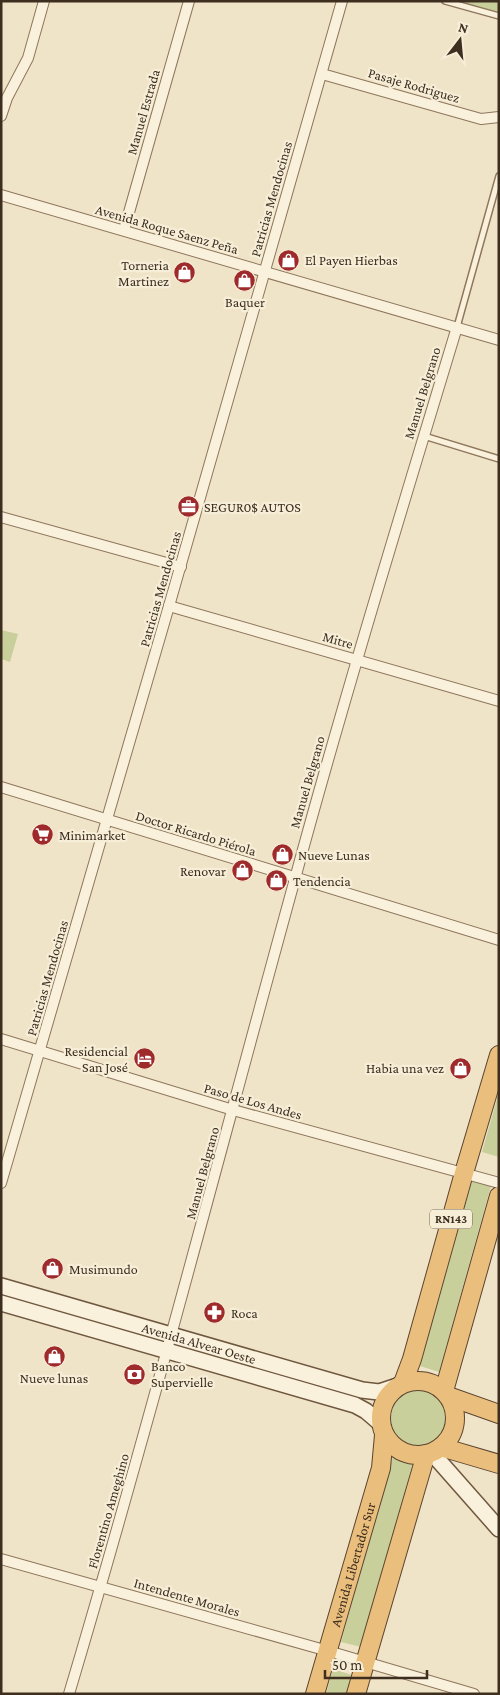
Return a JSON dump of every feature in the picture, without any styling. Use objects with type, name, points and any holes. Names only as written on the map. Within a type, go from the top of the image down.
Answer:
[{"type":"highway","name":"RN143","points":[[382,1429],[381,1410],[387,1396],[400,1384],[412,1359],[499,1055]]},
{"type":"highway","name":"RN143","points":[[446,1393],[499,1196]]},
{"type":"highway","points":[[400,1384],[410,1380],[421,1380],[434,1384],[446,1393],[499,1414]]},
{"type":"highway","points":[[356,1694],[433,1451],[449,1439],[454,1430],[456,1420],[455,1409],[446,1393]]},
{"type":"highway","points":[[382,1429],[391,1445],[402,1452],[414,1455],[433,1451],[499,1464]]},
{"type":"highway","name":"Avenida Libertador Sur","points":[[315,1694],[381,1468],[382,1429]]},
{"type":"main road","name":"Avenida Alvear Oeste","points":[[1,1286],[362,1390],[379,1392],[400,1384]]},
{"type":"main road","name":"Avenida Alvear Oeste","points":[[1,1303],[355,1405],[366,1411],[382,1429]]},
{"type":"main road","points":[[433,1451],[499,1529]]},
{"type":"street","points":[[1,116],[7,98],[28,58],[44,1]]},
{"type":"street","name":"Manuel Estrada","points":[[124,230],[190,1]]},
{"type":"street","name":"Patricias Mendocinas","points":[[1,1183],[181,567],[342,1]]},
{"type":"street","name":"Pasaje Rodriguez","points":[[322,74],[482,119],[499,117]]},
{"type":"street","name":"Avenida Roque Saenz Peña","points":[[1,195],[499,340]]},
{"type":"street","name":"Manuel Belgrano","points":[[172,1334],[295,877],[356,660],[457,327]]},
{"type":"street","points":[[1,517],[181,567]]},
{"type":"street","name":"Mitre","points":[[169,606],[499,701]]},
{"type":"street","name":"Doctor Ricardo Piérola","points":[[1,787],[499,940]]},
{"type":"street","name":"Paso de Los Andes","points":[[1,1039],[233,1110],[499,1183]]},
{"type":"street","name":"Florentino Ameghino","points":[[69,1694],[172,1334]]},
{"type":"street","name":"Intendente Morales","points":[[1,1559],[474,1694]]},
{"type":"lane","points":[[445,1],[499,16]]},
{"type":"lane","points":[[457,327],[499,176]]},
{"type":"lane","points":[[424,436],[499,459]]},
{"type":"green space","points":[[455,1],[499,1],[499,14]]},
{"type":"green space","points":[[1,630],[18,634],[10,662],[1,659]]},
{"type":"green space","points":[[499,1092],[499,1157],[482,1152]]},
{"type":"green space","points":[[472,1181],[491,1186],[439,1372],[420,1366]]},
{"type":"green space","points":[[419,1390],[430,1392],[439,1398],[445,1407],[447,1418],[445,1429],[439,1438],[430,1444],[419,1446],[408,1444],[399,1438],[393,1429],[391,1418],[393,1407],[399,1398],[408,1392]]},
{"type":"green space","points":[[393,1456],[413,1462],[361,1647],[341,1642]]},
{"type":"green space","points":[[333,1669],[352,1675],[347,1694],[326,1694]]},
{"type":"place","name":"El Payen Hierbas","points":[[289,260]]},
{"type":"place","name":"Torneria Martinez","points":[[185,273]]},
{"type":"place","name":"Baquer","points":[[245,280]]},
{"type":"place","name":"SEGUR0$ AUTOS","points":[[188,507]]},
{"type":"place","name":"Minimarket","points":[[43,835]]},
{"type":"place","name":"Nueve Lunas","points":[[282,855]]},
{"type":"place","name":"Renovar","points":[[242,871]]},
{"type":"place","name":"Tendencia","points":[[277,881]]},
{"type":"place","name":"Residencial San José","points":[[144,1059]]},
{"type":"place","name":"Habia una vez","points":[[460,1068]]},
{"type":"place","name":"Musimundo","points":[[53,1269]]},
{"type":"place","name":"Roca","points":[[215,1313]]},
{"type":"place","name":"Nueve lunas","points":[[54,1356]]},
{"type":"place","name":"Banco Supervielle","points":[[135,1374]]}]
